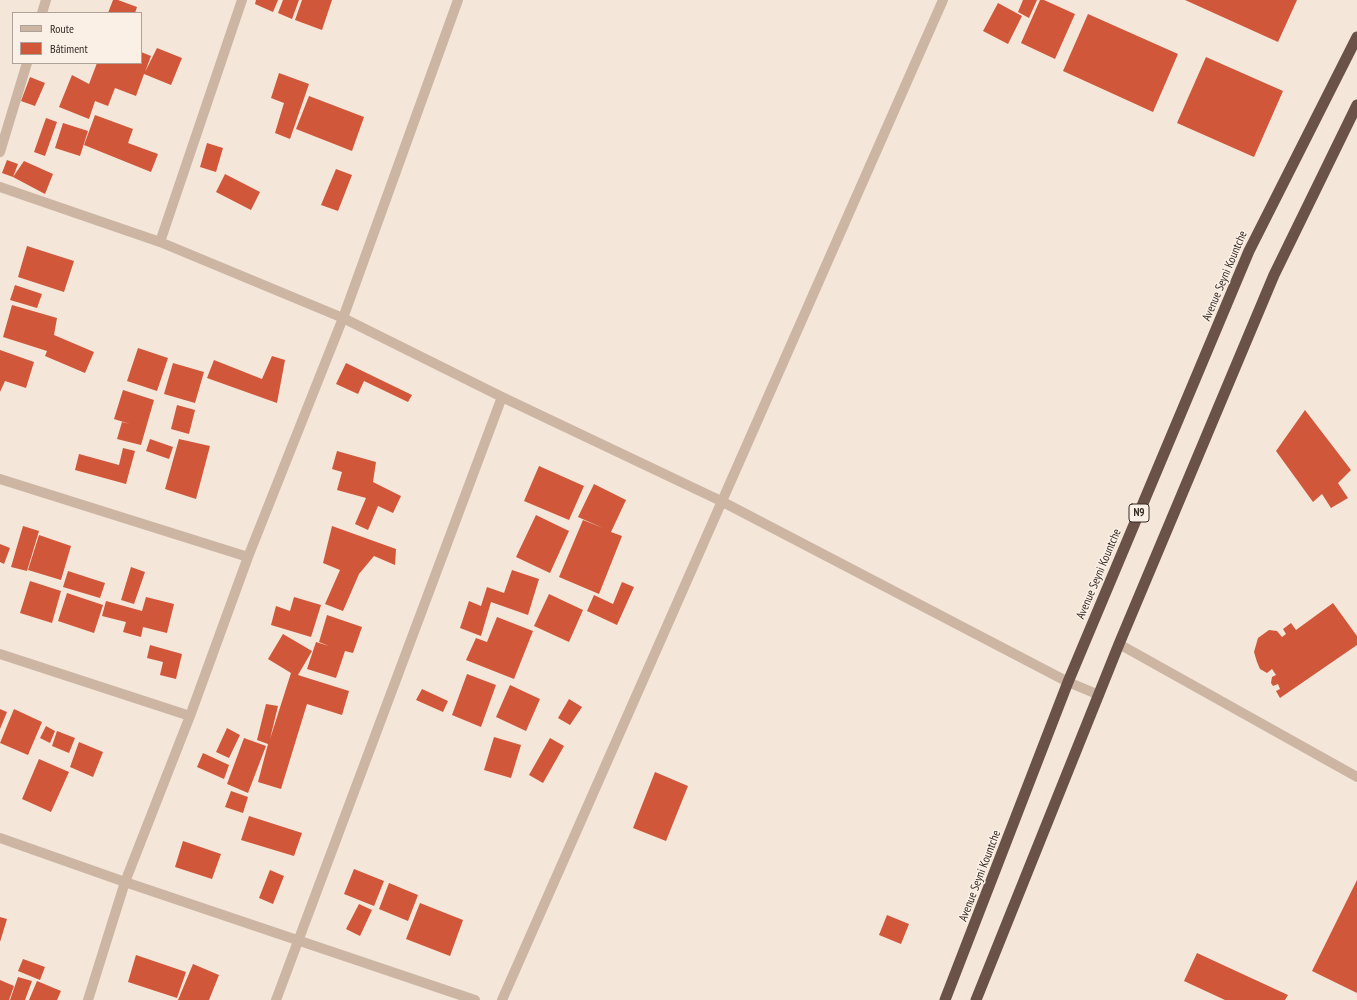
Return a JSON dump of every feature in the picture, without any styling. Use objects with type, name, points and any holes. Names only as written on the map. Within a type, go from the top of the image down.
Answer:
[{"type":"highway","name":"Avenue Seyni Kountche","points":[[945,1000],[1068,682],[1249,251],[1357,37]]},
{"type":"highway","points":[[976,1000],[1119,644],[1274,275],[1357,105]]},
{"type":"street","points":[[42,12],[46,0]]},
{"type":"street","points":[[160,242],[242,0]]},
{"type":"street","points":[[88,1000],[125,882],[190,716],[248,557],[343,318],[458,0]]},
{"type":"street","points":[[502,1000],[943,0]]},
{"type":"street","points":[[0,152],[27,64]]},
{"type":"street","points":[[0,187],[160,242],[343,318],[502,397],[721,501],[1068,682],[1099,695]]},
{"type":"street","points":[[276,1000],[502,397]]},
{"type":"street","points":[[0,480],[248,557]]},
{"type":"street","points":[[1119,644],[1357,777]]},
{"type":"street","points":[[0,654],[190,716]]},
{"type":"street","points":[[0,838],[125,882],[474,1000]]},
{"type":"building","points":[[113,0],[118,0],[137,7],[135,12],[108,12]]},
{"type":"building","points":[[256,0],[278,0],[273,12],[255,4]]},
{"type":"building","points":[[283,0],[299,0],[292,19],[278,13]]},
{"type":"building","points":[[302,0],[332,0],[322,30],[295,20]]},
{"type":"building","points":[[1023,0],[1037,0],[1029,18],[1018,12]]},
{"type":"building","points":[[1040,0],[1044,0],[1075,14],[1055,59],[1021,43]]},
{"type":"building","points":[[1185,0],[1297,0],[1278,42]]},
{"type":"building","points":[[998,3],[1022,16],[1008,44],[983,31]]},
{"type":"building","points":[[1088,14],[1178,54],[1153,112],[1063,71]]},
{"type":"building","points":[[157,48],[182,58],[171,85],[144,74],[136,96],[115,88],[108,106],[95,101],[89,119],[59,107],[72,75],[89,84],[97,64],[142,64],[142,52],[151,56],[145,72]]},
{"type":"building","points":[[1206,57],[1283,91],[1254,157],[1177,123]]},
{"type":"building","points":[[279,73],[309,84],[290,139],[275,133],[284,103],[271,98]]},
{"type":"building","points":[[30,77],[45,83],[35,106],[21,101]]},
{"type":"building","points":[[309,96],[364,117],[352,151],[296,129]]},
{"type":"building","points":[[95,115],[133,129],[128,143],[158,154],[151,172],[84,145]]},
{"type":"building","points":[[46,118],[57,122],[45,156],[34,152]]},
{"type":"building","points":[[63,123],[88,131],[80,156],[55,148]]},
{"type":"building","points":[[207,143],[223,148],[216,172],[200,167]]},
{"type":"building","points":[[7,160],[18,164],[13,177],[2,173]]},
{"type":"building","points":[[24,161],[53,174],[45,194],[13,177]]},
{"type":"building","points":[[336,169],[352,175],[338,211],[321,205]]},
{"type":"building","points":[[225,174],[260,192],[251,210],[216,192]]},
{"type":"building","points":[[27,246],[74,261],[64,292],[18,277]]},
{"type":"building","points":[[15,285],[42,294],[37,308],[10,300]]},
{"type":"building","points":[[12,305],[57,318],[54,335],[94,352],[85,373],[45,356],[47,351],[3,337]]},
{"type":"building","points":[[138,348],[168,358],[157,391],[127,381]]},
{"type":"building","points":[[0,350],[34,362],[26,388],[5,381],[0,392]]},
{"type":"building","points":[[272,356],[285,360],[277,403],[207,378],[214,360],[262,379]]},
{"type":"building","points":[[173,363],[204,372],[195,403],[164,394]]},
{"type":"building","points":[[346,363],[412,395],[408,402],[364,381],[358,394],[336,384]]},
{"type":"building","points":[[123,390],[154,400],[141,445],[117,439],[122,422],[130,424],[114,419]]},
{"type":"building","points":[[177,405],[195,410],[189,434],[171,429]]},
{"type":"building","points":[[1305,410],[1351,470],[1338,483],[1348,498],[1331,508],[1322,494],[1313,502],[1276,451]]},
{"type":"building","points":[[150,439],[173,447],[169,459],[146,451]]},
{"type":"building","points":[[179,439],[210,446],[196,499],[165,489]]},
{"type":"building","points":[[123,448],[135,451],[126,484],[75,470],[79,454],[119,465]]},
{"type":"building","points":[[337,451],[376,462],[373,482],[401,496],[393,513],[378,506],[368,530],[355,524],[366,498],[337,490],[342,472],[332,469]]},
{"type":"building","points":[[539,466],[584,486],[569,520],[524,501]]},
{"type":"building","points":[[594,484],[626,500],[611,532],[622,536],[599,594],[559,577],[583,520],[603,528],[578,517]]},
{"type":"building","points":[[536,515],[569,531],[550,573],[516,557]]},
{"type":"building","points":[[23,526],[39,531],[27,571],[11,567]]},
{"type":"building","points":[[332,526],[396,549],[395,565],[374,556],[359,574],[343,611],[325,604],[340,570],[323,563]]},
{"type":"building","points":[[39,535],[71,546],[61,580],[28,570]]},
{"type":"building","points":[[0,544],[10,548],[4,564],[0,562]]},
{"type":"building","points":[[131,567],[145,572],[134,604],[121,600]]},
{"type":"building","points":[[512,570],[539,579],[528,615],[491,602],[481,636],[460,628],[469,601],[481,606],[487,587],[504,593]]},
{"type":"building","points":[[68,571],[105,583],[100,598],[63,587]]},
{"type":"building","points":[[30,581],[61,591],[52,623],[20,613]]},
{"type":"building","points":[[622,582],[634,587],[617,625],[587,611],[594,595],[613,604]]},
{"type":"building","points":[[67,593],[103,605],[94,633],[58,621]]},
{"type":"building","points":[[549,594],[583,610],[569,642],[534,626]]},
{"type":"building","points":[[146,597],[174,604],[167,633],[143,627],[141,637],[123,632],[126,622],[102,616],[106,601],[142,611]]},
{"type":"building","points":[[294,597],[321,605],[311,637],[271,625],[276,606],[290,611]]},
{"type":"building","points":[[1333,603],[1357,636],[1357,645],[1280,698],[1276,691],[1280,689],[1278,684],[1273,686],[1271,683],[1272,677],[1276,675],[1272,669],[1267,673],[1260,669],[1257,662],[1254,652],[1258,638],[1269,630],[1277,631],[1282,637],[1286,634],[1283,629],[1291,623],[1296,630]]},
{"type":"building","points":[[327,615],[362,627],[353,653],[345,651],[336,678],[307,669],[316,642],[329,646],[319,642]]},
{"type":"building","points":[[497,617],[533,631],[514,679],[466,660],[476,638],[487,642]]},
{"type":"building","points":[[283,634],[312,651],[298,675],[349,691],[342,715],[307,704],[281,789],[258,782],[268,744],[257,740],[266,704],[278,706],[270,739],[291,673],[268,659]]},
{"type":"building","points":[[150,645],[182,654],[176,679],[160,675],[163,662],[147,658]]},
{"type":"building","points":[[467,674],[496,685],[481,727],[452,715]]},
{"type":"building","points":[[510,685],[540,699],[526,731],[496,717]]},
{"type":"building","points":[[422,689],[448,701],[443,712],[416,700]]},
{"type":"building","points":[[569,699],[582,707],[570,725],[558,718]]},
{"type":"building","points":[[0,709],[7,712],[0,729]]},
{"type":"building","points":[[14,709],[42,722],[28,755],[0,743]]},
{"type":"building","points":[[46,726],[55,731],[50,743],[40,738]]},
{"type":"building","points":[[227,728],[240,735],[229,758],[216,752]]},
{"type":"building","points":[[57,731],[75,738],[69,753],[52,746]]},
{"type":"building","points":[[494,737],[521,745],[511,778],[484,770]]},
{"type":"building","points":[[244,738],[266,746],[248,793],[227,784]]},
{"type":"building","points":[[550,738],[564,746],[543,783],[529,775]]},
{"type":"building","points":[[79,742],[103,752],[93,777],[70,767]]},
{"type":"building","points":[[203,753],[229,765],[224,779],[197,767]]},
{"type":"building","points":[[39,759],[69,772],[51,812],[22,799]]},
{"type":"building","points":[[655,772],[688,786],[666,841],[633,828]]},
{"type":"building","points":[[231,791],[248,797],[243,813],[225,807]]},
{"type":"building","points":[[249,816],[302,833],[294,856],[241,840]]},
{"type":"building","points":[[183,841],[221,854],[212,879],[175,867]]},
{"type":"building","points":[[354,869],[384,881],[374,906],[344,894]]},
{"type":"building","points":[[270,870],[284,876],[273,904],[259,898]]},
{"type":"building","points":[[1357,880],[1357,993],[1312,971]]},
{"type":"building","points":[[389,883],[418,895],[408,921],[379,909]]},
{"type":"building","points":[[420,903],[463,920],[450,956],[406,939]]},
{"type":"building","points":[[359,904],[372,910],[360,936],[346,929]]},
{"type":"building","points":[[887,915],[909,924],[901,944],[879,935]]},
{"type":"building","points":[[0,917],[7,919],[0,942]]},
{"type":"building","points":[[1197,953],[1288,995],[1285,1000],[1225,1000],[1184,981]]},
{"type":"building","points":[[136,955],[186,972],[177,998],[128,982]]},
{"type":"building","points":[[23,959],[45,967],[40,980],[18,971]]},
{"type":"building","points":[[193,964],[219,975],[209,1000],[178,1000]]},
{"type":"building","points":[[18,977],[32,981],[25,1000],[10,1000]]},
{"type":"building","points":[[0,980],[14,986],[9,1000],[0,1000]]},
{"type":"building","points":[[37,981],[61,991],[57,1000],[29,1000]]}]
